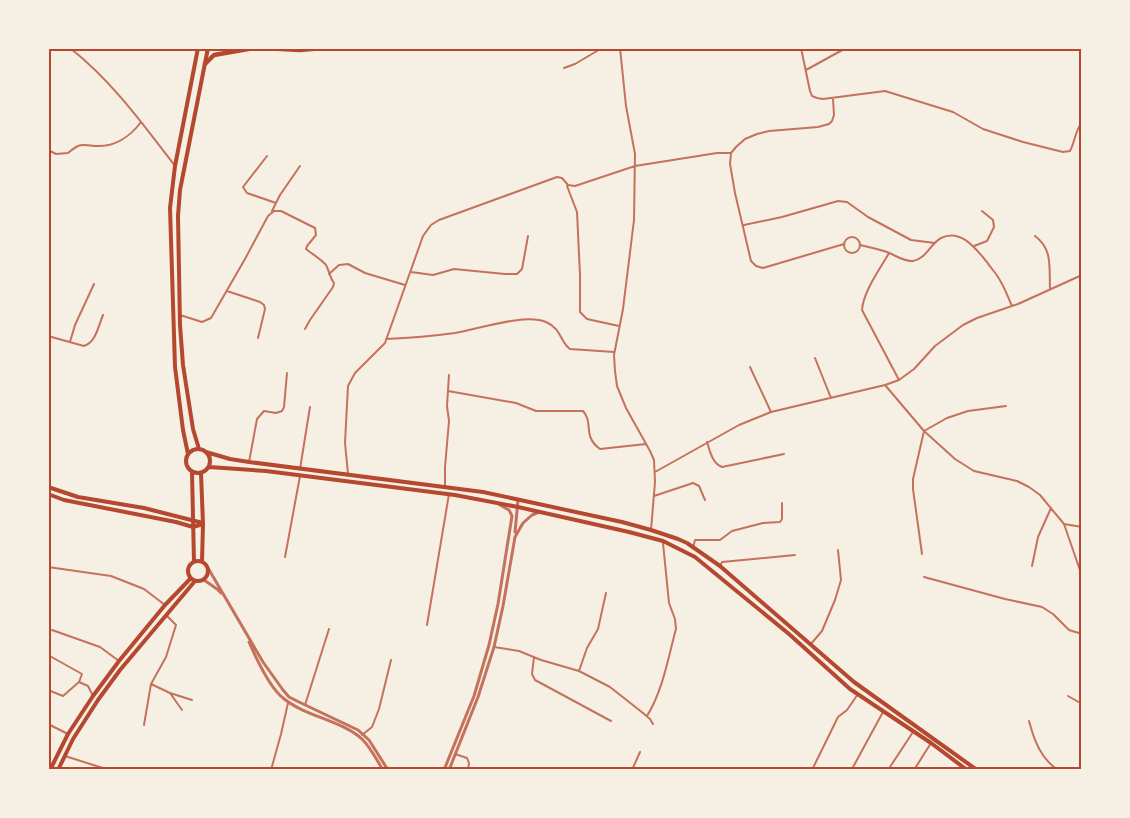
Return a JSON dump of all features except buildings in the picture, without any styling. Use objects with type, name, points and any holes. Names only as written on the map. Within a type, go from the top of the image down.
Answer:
[{"type":"highway","points":[[205,64],[214,55],[254,48]]},
{"type":"highway","points":[[262,48],[300,50],[323,48]]},
{"type":"main road","points":[[194,562],[204,563],[208,568],[208,575],[204,580],[195,581],[190,578],[188,569],[194,562],[192,472],[187,466],[188,454],[175,366],[170,208],[175,166],[198,48]]},
{"type":"main road","points":[[208,48],[180,190],[178,216],[183,365],[187,398],[199,448],[230,459],[300,470],[483,492],[651,530],[678,539],[720,566],[854,682],[977,770]]},
{"type":"main road","points":[[188,454],[199,448]]},
{"type":"main road","points":[[192,472],[201,473],[208,467],[210,459],[206,452]]},
{"type":"main road","points":[[208,467],[266,471],[449,494],[518,507],[663,542],[695,557],[858,694],[967,770]]},
{"type":"main road","points":[[201,473],[203,524],[201,562]]},
{"type":"main road","points":[[48,488],[78,497],[144,508],[203,524]]},
{"type":"main road","points":[[48,494],[64,500],[193,527],[203,524]]},
{"type":"main road","points":[[50,770],[68,735],[93,696],[165,605],[190,578]]},
{"type":"main road","points":[[58,770],[73,739],[104,692],[195,581]]},
{"type":"street","points":[[70,48],[100,75],[175,166]]},
{"type":"street","points":[[564,69],[602,48]]},
{"type":"street","points":[[620,48],[635,166],[634,220],[615,352],[617,386],[654,460],[651,530]]},
{"type":"street","points":[[801,48],[812,96],[817,98],[833,99],[885,91],[953,112],[983,129],[1063,152],[1070,151],[1072,148],[1077,129],[1082,122]]},
{"type":"street","points":[[806,70],[846,48]]},
{"type":"street","points":[[833,99],[834,115],[832,121],[827,125],[757,134],[745,139],[736,147],[731,153],[730,164],[751,261],[754,265],[759,268],[844,244]]},
{"type":"street","points":[[48,150],[56,154],[68,153],[83,144],[95,146],[108,144],[133,133],[141,122]]},
{"type":"street","points":[[567,184],[573,187],[635,166],[717,153],[731,153]]},
{"type":"street","points":[[267,156],[243,187],[247,193],[276,203]]},
{"type":"street","points":[[180,315],[202,322],[214,314],[268,216],[300,166]]},
{"type":"street","points":[[348,474],[345,443],[348,386],[355,373],[381,348],[386,339],[423,236],[435,222],[556,177],[562,178],[567,184],[577,212],[580,312],[588,319],[619,326]]},
{"type":"street","points":[[744,225],[844,201],[911,240],[935,243]]},
{"type":"street","points":[[272,211],[281,210],[315,228],[316,235],[306,249],[324,264],[334,283],[305,329]]},
{"type":"street","points":[[974,246],[987,241],[994,227],[993,220],[982,211]]},
{"type":"street","points":[[411,272],[433,275],[454,269],[505,274],[518,273],[522,268],[528,236]]},
{"type":"street","points":[[860,245],[858,250],[851,253],[846,251],[844,244],[846,239],[856,238],[860,245],[905,260],[915,261],[924,256],[942,238],[952,236],[962,238],[974,246],[999,277],[1012,306]]},
{"type":"street","points":[[1035,236],[1047,249],[1050,289]]},
{"type":"street","points":[[889,253],[867,292],[862,310],[898,380]]},
{"type":"street","points":[[329,274],[336,266],[348,264],[365,273],[406,285]]},
{"type":"street","points":[[655,472],[739,425],[771,412],[898,380],[914,369],[935,346],[963,325],[1082,275]]},
{"type":"street","points":[[70,342],[75,325],[94,284]]},
{"type":"street","points":[[227,291],[264,305],[265,310],[258,338]]},
{"type":"street","points":[[48,336],[84,346],[92,343],[103,315]]},
{"type":"street","points":[[386,339],[456,333],[498,323],[534,320],[543,321],[554,327],[569,349],[615,352]]},
{"type":"street","points":[[815,358],[831,398]]},
{"type":"street","points":[[750,367],[771,412]]},
{"type":"street","points":[[249,462],[257,418],[264,411],[276,413],[282,411],[284,407],[287,373]]},
{"type":"street","points":[[445,486],[449,375]]},
{"type":"street","points":[[885,385],[924,431],[955,459],[975,471],[1017,481],[1040,495],[1064,524],[1082,576]]},
{"type":"street","points":[[448,391],[516,403],[536,411],[584,411],[587,414],[591,440],[600,449],[646,444]]},
{"type":"street","points":[[922,554],[913,479],[924,431],[947,418],[968,411],[1006,406]]},
{"type":"street","points":[[300,470],[310,407]]},
{"type":"street","points":[[707,442],[714,461],[722,467],[784,454]]},
{"type":"street","points":[[285,557],[300,476]]},
{"type":"street","points":[[654,496],[693,483],[699,486],[705,500]]},
{"type":"street","points":[[427,625],[449,494]]},
{"type":"street","points":[[449,770],[478,697],[494,647],[503,606],[519,499]]},
{"type":"street","points":[[693,548],[694,540],[720,540],[732,531],[763,523],[780,522],[782,503]]},
{"type":"street","points":[[499,504],[511,513]]},
{"type":"street","points":[[444,770],[474,696],[489,645],[502,581],[511,513],[518,507]]},
{"type":"street","points":[[1032,566],[1038,537],[1051,508]]},
{"type":"street","points":[[514,537],[523,523],[539,512]]},
{"type":"street","points":[[1064,524],[1082,527]]},
{"type":"street","points":[[647,716],[654,706],[676,629],[669,603],[663,542]]},
{"type":"street","points":[[810,645],[822,631],[841,580],[838,550]]},
{"type":"street","points":[[720,566],[722,562],[795,555]]},
{"type":"street","points":[[48,567],[111,576],[144,589],[165,605]]},
{"type":"street","points":[[208,568],[240,624],[278,684],[289,697],[363,734],[388,770]]},
{"type":"street","points":[[924,577],[1042,607],[1053,614],[1069,630],[1082,634]]},
{"type":"street","points":[[204,580],[217,589],[227,602]]},
{"type":"street","points":[[579,671],[587,648],[598,629],[606,593]]},
{"type":"street","points":[[144,725],[152,684],[166,657],[176,625],[167,616]]},
{"type":"street","points":[[240,624],[277,692],[300,709],[360,737],[383,770]]},
{"type":"street","points":[[305,705],[328,629]]},
{"type":"street","points":[[52,630],[100,647],[119,661]]},
{"type":"street","points":[[494,647],[519,651],[579,671],[610,687],[647,716],[653,724]]},
{"type":"street","points":[[48,655],[82,674],[79,682],[63,696],[48,690]]},
{"type":"street","points":[[534,657],[532,674],[535,680],[610,721]]},
{"type":"street","points":[[360,737],[372,727],[379,709],[391,660]]},
{"type":"street","points":[[79,682],[88,686],[93,696]]},
{"type":"street","points":[[152,684],[192,700]]},
{"type":"street","points":[[170,693],[182,710]]},
{"type":"street","points":[[812,770],[838,717],[847,710],[858,694]]},
{"type":"street","points":[[1068,696],[1082,704]]},
{"type":"street","points":[[271,770],[289,697]]},
{"type":"street","points":[[852,769],[883,712]]},
{"type":"street","points":[[1029,721],[1039,748],[1055,769]]},
{"type":"street","points":[[48,724],[68,735]]},
{"type":"street","points":[[888,770],[913,732]]},
{"type":"street","points":[[914,770],[931,743]]},
{"type":"street","points":[[632,770],[640,752]]},
{"type":"street","points":[[455,754],[467,758],[468,770]]},
{"type":"street","points":[[65,756],[109,770]]}]
